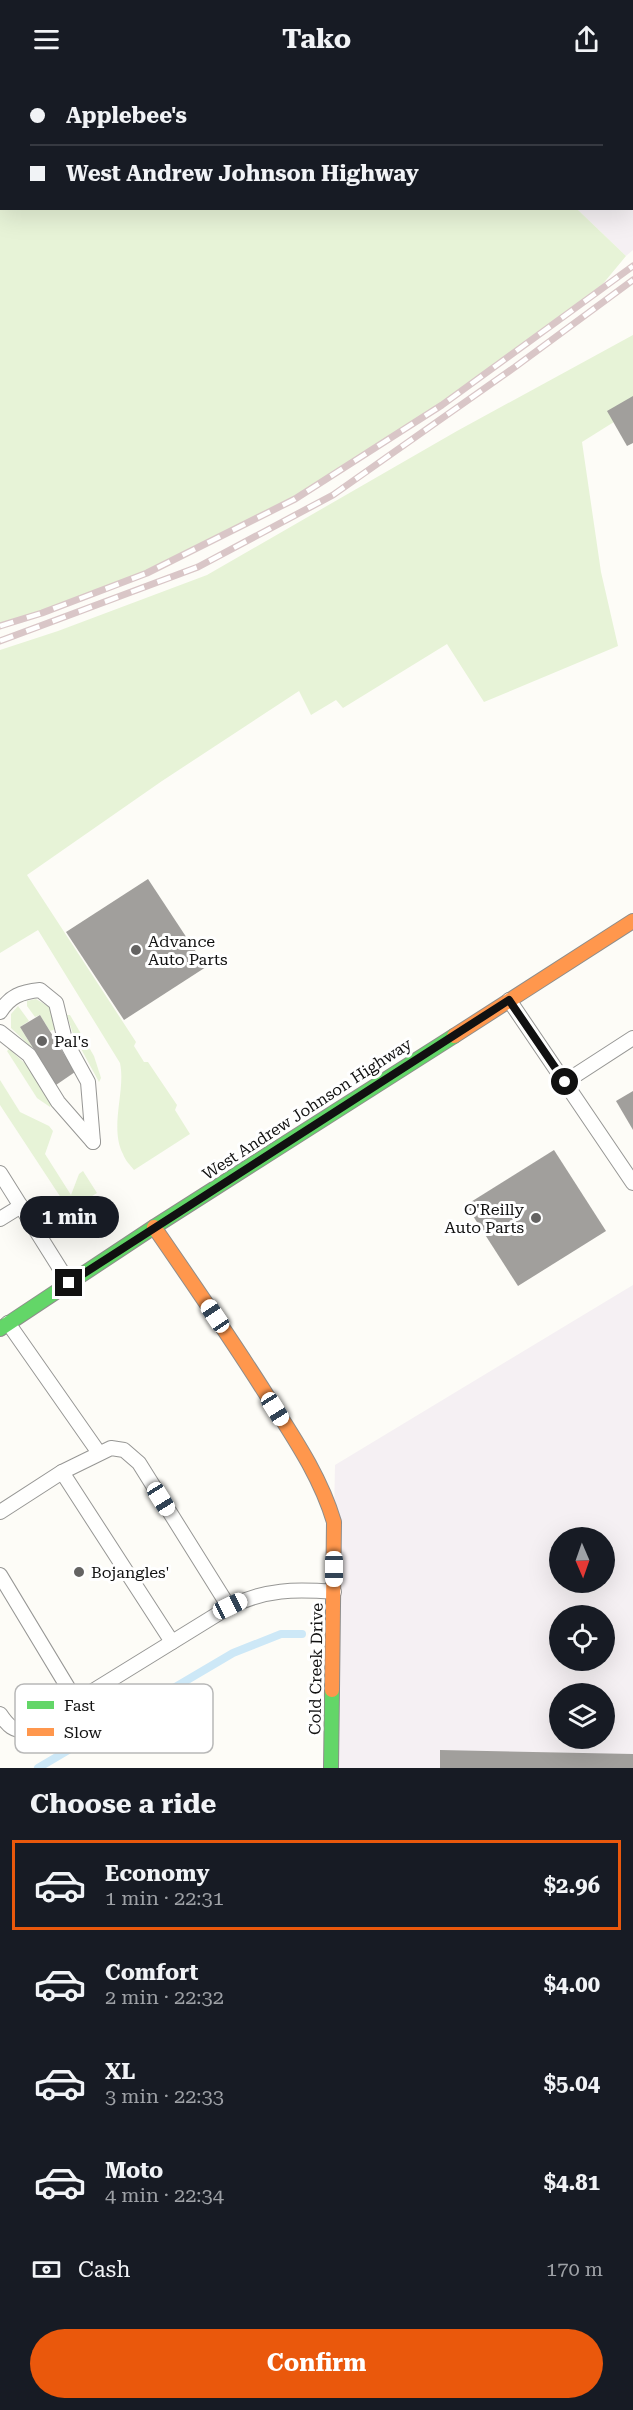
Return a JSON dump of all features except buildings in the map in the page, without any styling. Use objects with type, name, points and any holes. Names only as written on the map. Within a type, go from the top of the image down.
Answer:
[{"type":"main road","name":"West Andrew Johnson Highway","points":[[4,1326],[154,1227],[509,1000],[630,928]]},
{"type":"main road","name":"Cold Creek Drive","points":[[154,1227],[240,1352],[305,1458],[329,1502],[334,1522],[331,1768]]},
{"type":"lane","points":[[0,1012],[8,1000],[22,992],[40,990],[56,1002],[65,1040],[88,1082],[93,1142],[58,1102],[29,1054],[0,1032]]},
{"type":"lane","points":[[509,1000],[633,1183]]},
{"type":"lane","points":[[565,1082],[633,1038]]},
{"type":"lane","points":[[0,1173],[69,1283]]},
{"type":"lane","points":[[0,1219],[21,1206]]},
{"type":"lane","points":[[4,1326],[99,1453]]},
{"type":"lane","points":[[0,1512],[62,1472],[99,1453],[111,1448],[124,1450],[139,1463],[230,1606]]},
{"type":"lane","points":[[62,1472],[172,1642]]},
{"type":"lane","points":[[0,1575],[66,1684]]},
{"type":"lane","points":[[104,1684],[230,1606],[252,1596],[296,1589],[334,1592]]},
{"type":"lane","points":[[0,1714],[7,1725],[15,1731]]},
{"type":"shaded area","points":[[578,210],[633,210],[633,250],[626,256]]},
{"type":"shaded area","points":[[633,1285],[633,1768],[329,1768],[335,1465]]},
{"type":"green space","points":[[0,210],[578,210],[626,256],[592,297],[442,405],[295,499],[147,573],[42,613],[0,626]]},
{"type":"green space","points":[[633,335],[633,410],[582,442],[601,572],[618,646],[484,702],[447,644],[343,708],[336,700],[311,715],[299,691],[162,781],[27,875],[136,1042],[134,1046],[144,1062],[148,1062],[177,1105],[175,1110],[190,1134],[134,1170],[124,1156],[117,1132],[121,1085],[120,1063],[38,930],[0,953],[0,650],[58,631],[207,575],[457,431]]},
{"type":"green space","points":[[36,999],[51,1008],[56,1029],[50,1031],[40,1015],[35,1017],[27,1006],[27,1001]]},
{"type":"green space","points":[[18,1006],[29,1021],[20,1027],[34,1050],[11,1028],[11,1014]]},
{"type":"green space","points":[[67,1015],[70,1015],[94,1056],[101,1078],[99,1082],[73,1034]]},
{"type":"green space","points":[[9,1049],[29,1067],[51,1105],[50,1107],[37,1098],[7,1051]]},
{"type":"green space","points":[[0,1080],[20,1112],[49,1126],[53,1131],[45,1154],[71,1195],[79,1174],[83,1171],[97,1193],[69,1210],[0,1105]]},
{"type":"waterway","points":[[180,1684],[233,1653],[281,1634],[302,1634]]},
{"type":"waterway","points":[[38,1768],[63,1753]]},
{"type":"railway","points":[[0,626],[42,613],[147,573],[295,499],[442,405],[633,266]]},
{"type":"railway","points":[[0,641],[198,567],[333,495],[515,367],[633,280]]},
{"type":"traffic: fast","points":[[0,1329],[154,1227],[454,1036]]},
{"type":"traffic: fast","points":[[331,1768],[332,1690]]},
{"type":"traffic: slow","points":[[454,1036],[633,921]]},
{"type":"traffic: slow","points":[[154,1227],[286,1425],[305,1456],[328,1505],[334,1522],[332,1690]]},
{"type":"place","name":"Advance Auto Parts","points":[[136,950]]},
{"type":"place","name":"Pal's","points":[[42,1041]]},
{"type":"place","name":"O'Reilly Auto Parts","points":[[536,1218]]},
{"type":"place","name":"Bojangles'","points":[[79,1572]]},
{"type":"route","points":[[69,1283],[509,1000],[565,1082]]}]
